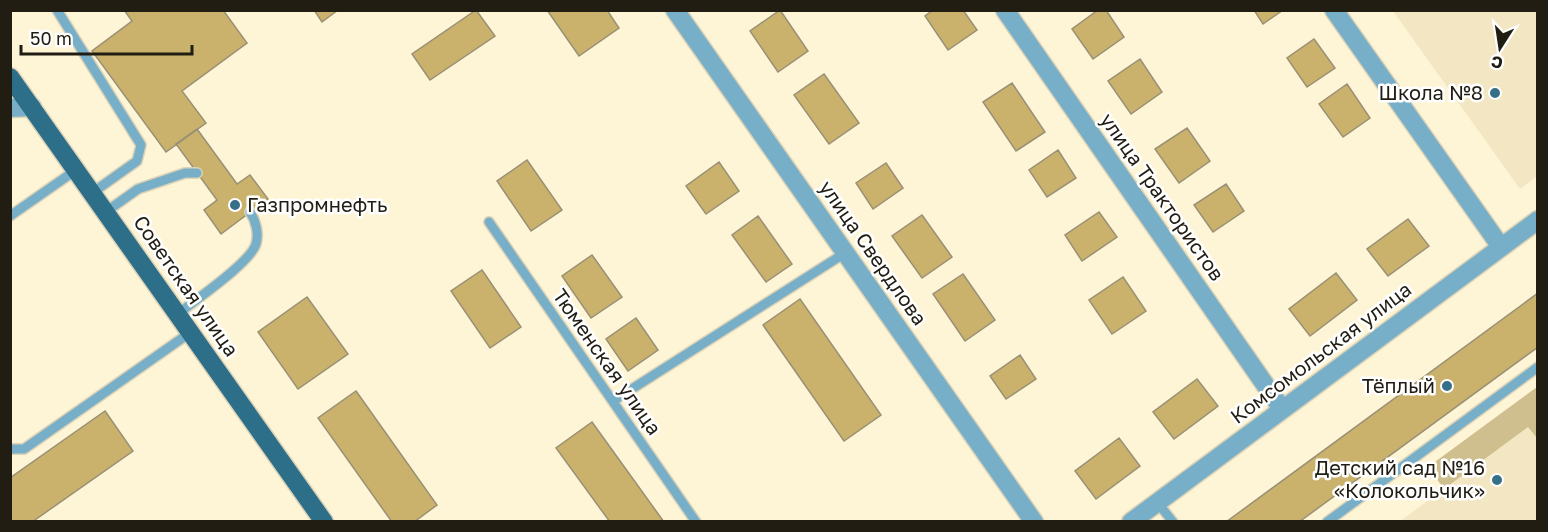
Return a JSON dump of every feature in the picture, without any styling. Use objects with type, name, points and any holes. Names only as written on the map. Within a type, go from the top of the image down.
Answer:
[{"type":"main road","name":"Советская улица","points":[[10,76],[324,522]]},
{"type":"street","name":"улица Свердлова","points":[[675,10],[1034,522]]},
{"type":"street","name":"улица Трактористов","points":[[1005,10],[1282,410]]},
{"type":"street","points":[[1334,10],[1501,247]]},
{"type":"street","points":[[10,108],[32,107]]},
{"type":"street","name":"Комсомольская улица","points":[[1131,522],[1538,220]]},
{"type":"lane","points":[[57,10],[141,145],[137,161],[92,193]]},
{"type":"lane","points":[[10,216],[76,170]]},
{"type":"lane","points":[[107,211],[138,189],[185,174],[197,173]]},
{"type":"lane","points":[[178,314],[249,258],[257,243],[256,221],[250,212]]},
{"type":"lane","name":"Тюменская улица","points":[[489,222],[696,522]]},
{"type":"lane","points":[[613,402],[846,253]]},
{"type":"lane","points":[[10,449],[24,449],[191,332]]},
{"type":"lane","points":[[1327,522],[1538,367]]},
{"type":"lane","points":[[1157,502],[1173,522]]},
{"type":"shaded area","name":"Школа №8","points":[[1393,11],[1537,11],[1537,176],[1520,189]]},
{"type":"shaded area","points":[[1537,387],[1537,438],[1528,427],[1444,489],[1428,467]]},
{"type":"shaded area","name":"Детский сад №16 «Колокольчик»","points":[[1529,426],[1537,438],[1537,521],[1399,522]]},
{"type":"building","points":[[124,10],[223,10],[247,43],[182,91],[206,123],[166,152],[92,51],[132,21]]},
{"type":"building","points":[[314,10],[338,10],[322,22]]},
{"type":"building","points":[[476,10],[495,36],[430,80],[412,54]]},
{"type":"building","points":[[547,10],[607,10],[619,28],[579,56]]},
{"type":"building","points":[[780,10],[808,51],[778,72],[750,31]]},
{"type":"building","points":[[933,10],[963,10],[977,30],[948,50],[925,16]]},
{"type":"building","points":[[1098,10],[1106,10],[1124,37],[1093,59],[1072,29]]},
{"type":"building","points":[[1254,10],[1283,10],[1263,24]]},
{"type":"building","points":[[1314,39],[1335,68],[1307,87],[1287,58]]},
{"type":"building","points":[[1140,59],[1162,92],[1131,114],[1108,81]]},
{"type":"building","points":[[824,74],[859,123],[829,144],[794,95]]},
{"type":"building","points":[[1012,83],[1045,132],[1016,151],[983,102]]},
{"type":"building","points":[[1347,84],[1370,118],[1343,137],[1319,104]]},
{"type":"building","points":[[1187,128],[1210,161],[1179,183],[1155,149]]},
{"type":"building","points":[[197,129],[237,184],[250,175],[268,199],[221,234],[204,210],[217,200],[176,144]]},
{"type":"building","points":[[1058,150],[1076,178],[1047,197],[1029,170]]},
{"type":"building","points":[[527,160],[562,210],[531,231],[497,181]]},
{"type":"building","points":[[719,162],[739,191],[706,214],[686,186]]},
{"type":"building","points":[[886,163],[903,188],[873,209],[856,183]]},
{"type":"building","points":[[1226,184],[1244,211],[1213,232],[1194,205]]},
{"type":"building","points":[[1099,212],[1117,237],[1082,261],[1065,235]]},
{"type":"building","points":[[922,215],[952,257],[922,278],[892,236]]},
{"type":"building","points":[[758,216],[792,264],[766,282],[732,235]]},
{"type":"building","points":[[1408,219],[1429,246],[1388,276],[1367,249]]},
{"type":"building","points":[[592,255],[622,297],[591,318],[562,276]]},
{"type":"building","points":[[482,270],[521,327],[490,348],[451,291]]},
{"type":"building","points":[[1336,273],[1357,300],[1310,336],[1289,309]]},
{"type":"building","points":[[963,274],[995,320],[965,341],[933,294]]},
{"type":"building","points":[[1123,277],[1146,311],[1112,334],[1089,300]]},
{"type":"building","points":[[1538,293],[1538,347],[1299,522],[1226,522]]},
{"type":"building","points":[[307,297],[348,354],[298,389],[258,332]]},
{"type":"building","points":[[800,299],[881,415],[844,441],[763,325]]},
{"type":"building","points":[[636,318],[658,350],[628,371],[606,339]]},
{"type":"building","points":[[1020,355],[1036,379],[1006,399],[990,376]]},
{"type":"building","points":[[1197,379],[1218,406],[1174,439],[1153,412]]},
{"type":"building","points":[[356,391],[437,505],[414,522],[392,522],[318,418]]},
{"type":"building","points":[[105,411],[133,451],[32,522],[10,522],[10,478]]},
{"type":"building","points":[[592,422],[664,522],[610,522],[556,448]]},
{"type":"building","points":[[1119,438],[1140,466],[1096,499],[1075,471]]},
{"type":"place","name":"Школа №8","points":[[1495,93]]},
{"type":"place","name":"Газпромнефть","points":[[235,205]]},
{"type":"place","name":"Тёплый","points":[[1447,386]]},
{"type":"place","name":"Детский сад №16 «Колокольчик»","points":[[1497,480]]}]
